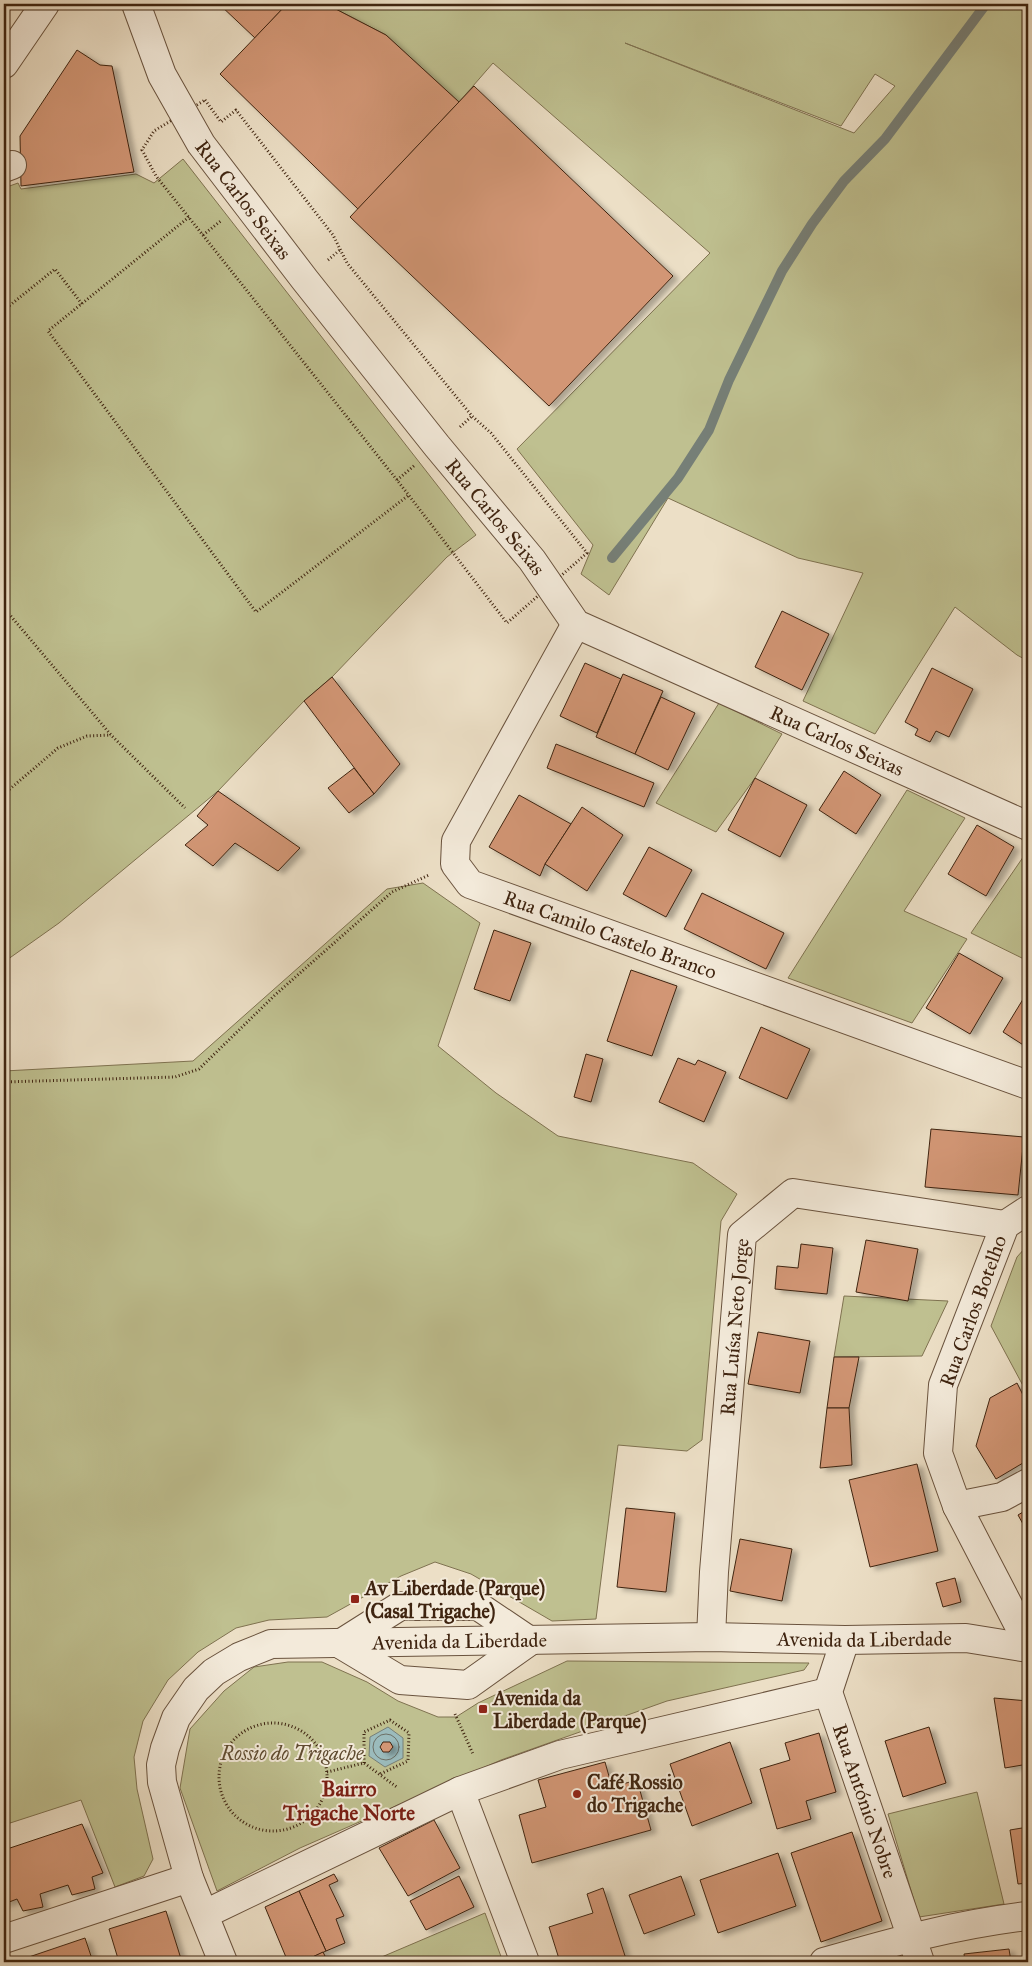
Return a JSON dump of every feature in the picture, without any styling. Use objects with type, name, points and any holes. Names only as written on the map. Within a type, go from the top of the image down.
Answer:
[{"type":"street","points":[[4,64],[45,4]]},
{"type":"street","name":"Rua Carlos Seixas","points":[[136,4],[162,75],[201,144],[244,202],[437,446],[532,560],[576,624],[1028,826]]},
{"type":"street","points":[[455,864],[456,841],[576,624]]},
{"type":"street","name":"Rua Camilo Castelo Branco","points":[[455,864],[470,884],[1028,1085]]},
{"type":"street","name":"Rua Luísa Neto Jorge","points":[[711,1637],[714,1572],[742,1236],[793,1193],[1005,1225]]},
{"type":"street","name":"Rua Carlos Botelho","points":[[1028,1210],[1005,1225],[943,1385],[938,1453],[957,1506],[1028,1644]]},
{"type":"street","points":[[957,1506],[1002,1497],[1028,1483]]},
{"type":"street","points":[[400,1606],[478,1606],[530,1641],[468,1684],[400,1680],[340,1644],[400,1606]]},
{"type":"street","name":"Avenida da Liberdade","points":[[223,1962],[189,1878],[162,1782],[161,1765],[176,1718],[196,1689],[214,1672],[240,1657],[271,1644],[711,1637],[845,1640],[966,1638],[1028,1648]]},
{"type":"street","points":[[205,1914],[460,1791],[560,1755],[828,1692],[845,1640]]},
{"type":"street","name":"Rua António Nobre","points":[[828,1692],[920,1962]]},
{"type":"street","points":[[460,1791],[525,1962]]},
{"type":"street","points":[[4,1939],[189,1878]]},
{"type":"street","points":[[824,1962],[911,1937],[982,1921],[1028,1916]]},
{"type":"path","points":[[205,100],[221,122],[236,110],[334,234],[347,263],[472,416],[491,433],[587,553],[507,623],[189,217],[156,176],[142,150],[154,131],[205,100]]},
{"type":"path","points":[[189,217],[48,331],[256,612],[409,496]]},
{"type":"path","points":[[4,310],[55,269],[82,304]]},
{"type":"path","points":[[4,608],[111,735],[186,808]]},
{"type":"path","points":[[4,794],[58,748],[87,736],[111,735]]},
{"type":"path","points":[[4,1082],[175,1077],[199,1068],[274,995],[392,892],[455,864]]},
{"type":"path","points":[[440,1682],[486,1782]]},
{"type":"path","points":[[364,1763],[364,1732],[390,1720],[409,1733],[408,1761],[380,1774]]},
{"type":"path","points":[[281,1722],[298,1728],[313,1739],[323,1754],[328,1772],[326,1790],[319,1805],[308,1819],[292,1828],[275,1831],[258,1829],[242,1821],[230,1809],[222,1793],[219,1776],[222,1758],[232,1742],[246,1730],[263,1723],[281,1722]]},
{"type":"path","points":[[328,1772],[364,1763],[412,1799],[419,1811]]},
{"type":"green space","points":[[326,4],[1028,4],[1028,661],[1017,655],[955,607],[875,734],[803,701],[863,573],[798,558],[668,498],[609,595],[581,574],[593,545],[517,449],[710,253],[493,63],[459,102],[386,35]],"holes":[[[625,43],[841,126],[875,74],[895,86],[854,133]]]},
{"type":"green space","points":[[183,159],[476,535],[447,557],[332,677],[304,701],[218,791],[59,923],[4,962],[4,188],[18,183],[21,189],[136,174],[154,183]]},
{"type":"green space","points":[[719,703],[782,734],[755,778],[716,832],[656,803]]},
{"type":"green space","points":[[907,790],[965,818],[904,911],[967,939],[912,1023],[788,978]]},
{"type":"green space","points":[[1028,850],[1028,961],[971,933]]},
{"type":"green space","points":[[423,883],[480,923],[438,1046],[496,1093],[558,1136],[693,1163],[737,1194],[721,1221],[702,1440],[687,1451],[618,1445],[596,1619],[552,1621],[471,1574],[435,1562],[401,1576],[327,1617],[269,1620],[236,1628],[198,1652],[168,1680],[143,1721],[134,1757],[137,1789],[153,1859],[144,1876],[115,1887],[81,1800],[4,1825],[4,1071],[193,1061],[387,889]]},
{"type":"green space","points":[[1025,1248],[1028,1253],[1028,1395],[991,1326],[1017,1257]]},
{"type":"green space","points":[[844,1296],[948,1301],[922,1356],[834,1357]]},
{"type":"green space","name":"Rossio do Trigache","points":[[567,1661],[809,1663],[804,1670],[667,1701],[501,1760],[300,1848],[217,1891],[180,1788],[190,1729],[224,1691],[254,1667],[288,1662],[322,1662],[367,1682],[398,1701],[438,1717],[456,1717],[478,1703]]},
{"type":"green space","points":[[977,1792],[1004,1904],[919,1917],[888,1814]]},
{"type":"green space","points":[[485,1913],[503,1962],[378,1962],[377,1959]]},
{"type":"water","points":[[388,1727],[403,1738],[403,1758],[385,1767],[369,1756],[370,1737]]},
{"type":"building","points":[[219,4],[287,4],[255,38]]},
{"type":"building","points":[[287,4],[326,4],[386,35],[459,102],[358,209],[220,74]]},
{"type":"building","points":[[77,50],[100,65],[112,66],[134,172],[21,186],[20,136]]},
{"type":"building","points":[[474,86],[673,276],[549,406],[350,217]]},
{"type":"building","points":[[782,611],[829,634],[802,690],[755,667]]},
{"type":"building","points":[[585,663],[621,679],[597,733],[560,716]]},
{"type":"building","points":[[932,668],[973,689],[949,737],[936,731],[930,742],[915,735],[918,729],[905,722]]},
{"type":"building","points":[[623,674],[663,691],[635,754],[596,737]]},
{"type":"building","points":[[332,677],[400,764],[374,794],[304,701]]},
{"type":"building","points":[[661,697],[695,713],[668,770],[635,754]]},
{"type":"building","points":[[556,744],[654,783],[644,807],[547,768]]},
{"type":"building","points":[[354,768],[374,794],[349,813],[328,788]]},
{"type":"building","points":[[844,771],[881,795],[856,834],[819,810]]},
{"type":"building","points":[[755,778],[807,805],[780,857],[728,830]]},
{"type":"building","points":[[218,791],[300,848],[278,871],[235,843],[213,866],[185,845],[208,825],[197,816]]},
{"type":"building","points":[[519,795],[571,824],[545,864],[540,876],[489,847]]},
{"type":"building","points":[[582,807],[623,835],[587,891],[545,864]]},
{"type":"building","points":[[977,825],[1014,847],[986,896],[948,874]]},
{"type":"building","points":[[649,847],[692,870],[666,917],[623,894]]},
{"type":"building","points":[[702,893],[784,933],[766,969],[684,929]]},
{"type":"building","points":[[494,930],[531,943],[510,1001],[474,989]]},
{"type":"building","points":[[959,953],[1003,978],[970,1034],[926,1008]]},
{"type":"building","points":[[631,970],[677,986],[652,1056],[607,1041]]},
{"type":"building","points":[[1028,991],[1028,1048],[1003,1032]]},
{"type":"building","points":[[761,1027],[810,1049],[787,1099],[739,1078]]},
{"type":"building","points":[[586,1054],[603,1059],[591,1102],[574,1097]]},
{"type":"building","points":[[678,1058],[695,1065],[698,1060],[726,1072],[704,1122],[659,1102]]},
{"type":"building","points":[[931,1129],[1024,1137],[1018,1195],[925,1187]]},
{"type":"building","points":[[866,1240],[918,1249],[908,1301],[856,1292]]},
{"type":"building","points":[[801,1244],[833,1248],[827,1294],[775,1289],[777,1266],[798,1268]]},
{"type":"building","points":[[758,1332],[810,1341],[800,1393],[748,1384]]},
{"type":"building","points":[[834,1357],[859,1357],[849,1408],[827,1408]]},
{"type":"building","points":[[1017,1383],[1028,1405],[1028,1460],[996,1479],[976,1446],[990,1398]]},
{"type":"building","points":[[827,1408],[849,1408],[852,1465],[820,1468]]},
{"type":"building","points":[[917,1464],[938,1551],[870,1567],[849,1480]]},
{"type":"building","points":[[626,1508],[675,1513],[666,1592],[617,1587]]},
{"type":"building","points":[[1028,1509],[1028,1533],[1018,1515]]},
{"type":"building","points":[[740,1539],[792,1549],[782,1601],[730,1591]]},
{"type":"building","points":[[955,1578],[961,1602],[943,1607],[936,1583]]},
{"type":"building","points":[[994,1698],[1028,1701],[1028,1764],[1005,1768]]},
{"type":"building","points":[[929,1727],[946,1783],[903,1797],[885,1741]]},
{"type":"building","points":[[819,1733],[836,1792],[806,1801],[811,1819],[777,1829],[760,1769],[790,1760],[785,1743]]},
{"type":"building","points":[[383,1742],[390,1742],[393,1747],[389,1752],[383,1752],[380,1747]]},
{"type":"building","points":[[730,1742],[752,1803],[692,1826],[670,1764]]},
{"type":"building","points":[[605,1762],[612,1787],[637,1780],[651,1830],[532,1863],[519,1815],[546,1807],[538,1780]]},
{"type":"building","points":[[434,1820],[460,1868],[408,1896],[379,1848]]},
{"type":"building","points":[[82,1824],[103,1873],[92,1877],[95,1889],[72,1895],[68,1885],[40,1894],[43,1907],[23,1911],[17,1899],[4,1904],[4,1850]]},
{"type":"building","points":[[1028,1827],[1028,1883],[1018,1884],[1010,1830]]},
{"type":"building","points":[[852,1832],[882,1921],[821,1942],[791,1853]]},
{"type":"building","points":[[778,1853],[796,1906],[718,1933],[700,1880]]},
{"type":"building","points":[[334,1874],[338,1881],[329,1885],[344,1916],[336,1919],[345,1943],[326,1951],[299,1891]]},
{"type":"building","points":[[459,1876],[474,1907],[426,1930],[410,1901]]},
{"type":"building","points":[[681,1876],[695,1915],[644,1934],[629,1895]]},
{"type":"building","points":[[603,1888],[627,1962],[560,1962],[549,1927],[593,1913],[587,1894]]},
{"type":"building","points":[[299,1891],[326,1951],[302,1962],[288,1962],[265,1907]]},
{"type":"building","points":[[166,1911],[182,1962],[119,1962],[109,1929]]},
{"type":"building","points":[[85,1938],[93,1962],[20,1962],[20,1960]]},
{"type":"building","points":[[1009,1949],[1011,1962],[965,1962],[964,1954]]},
{"type":"building","points":[[323,1952],[328,1962],[302,1962]]},
{"type":"waterway","points":[[612,558],[678,478],[709,430],[729,380],[782,271],[812,224],[844,181],[885,139],[986,4]]},
{"type":"place","name":"Av Liberdade (Parque) (Casal Trigache)","points":[[355,1599]]},
{"type":"place","name":"Avenida da Liberdade (Parque)","points":[[483,1709]]},
{"type":"place","name":"Café Rossio do Trigache","points":[[577,1794]]},
{"type":"district","name":"Bairro Trigache Norte","points":[[349,1801]]}]
